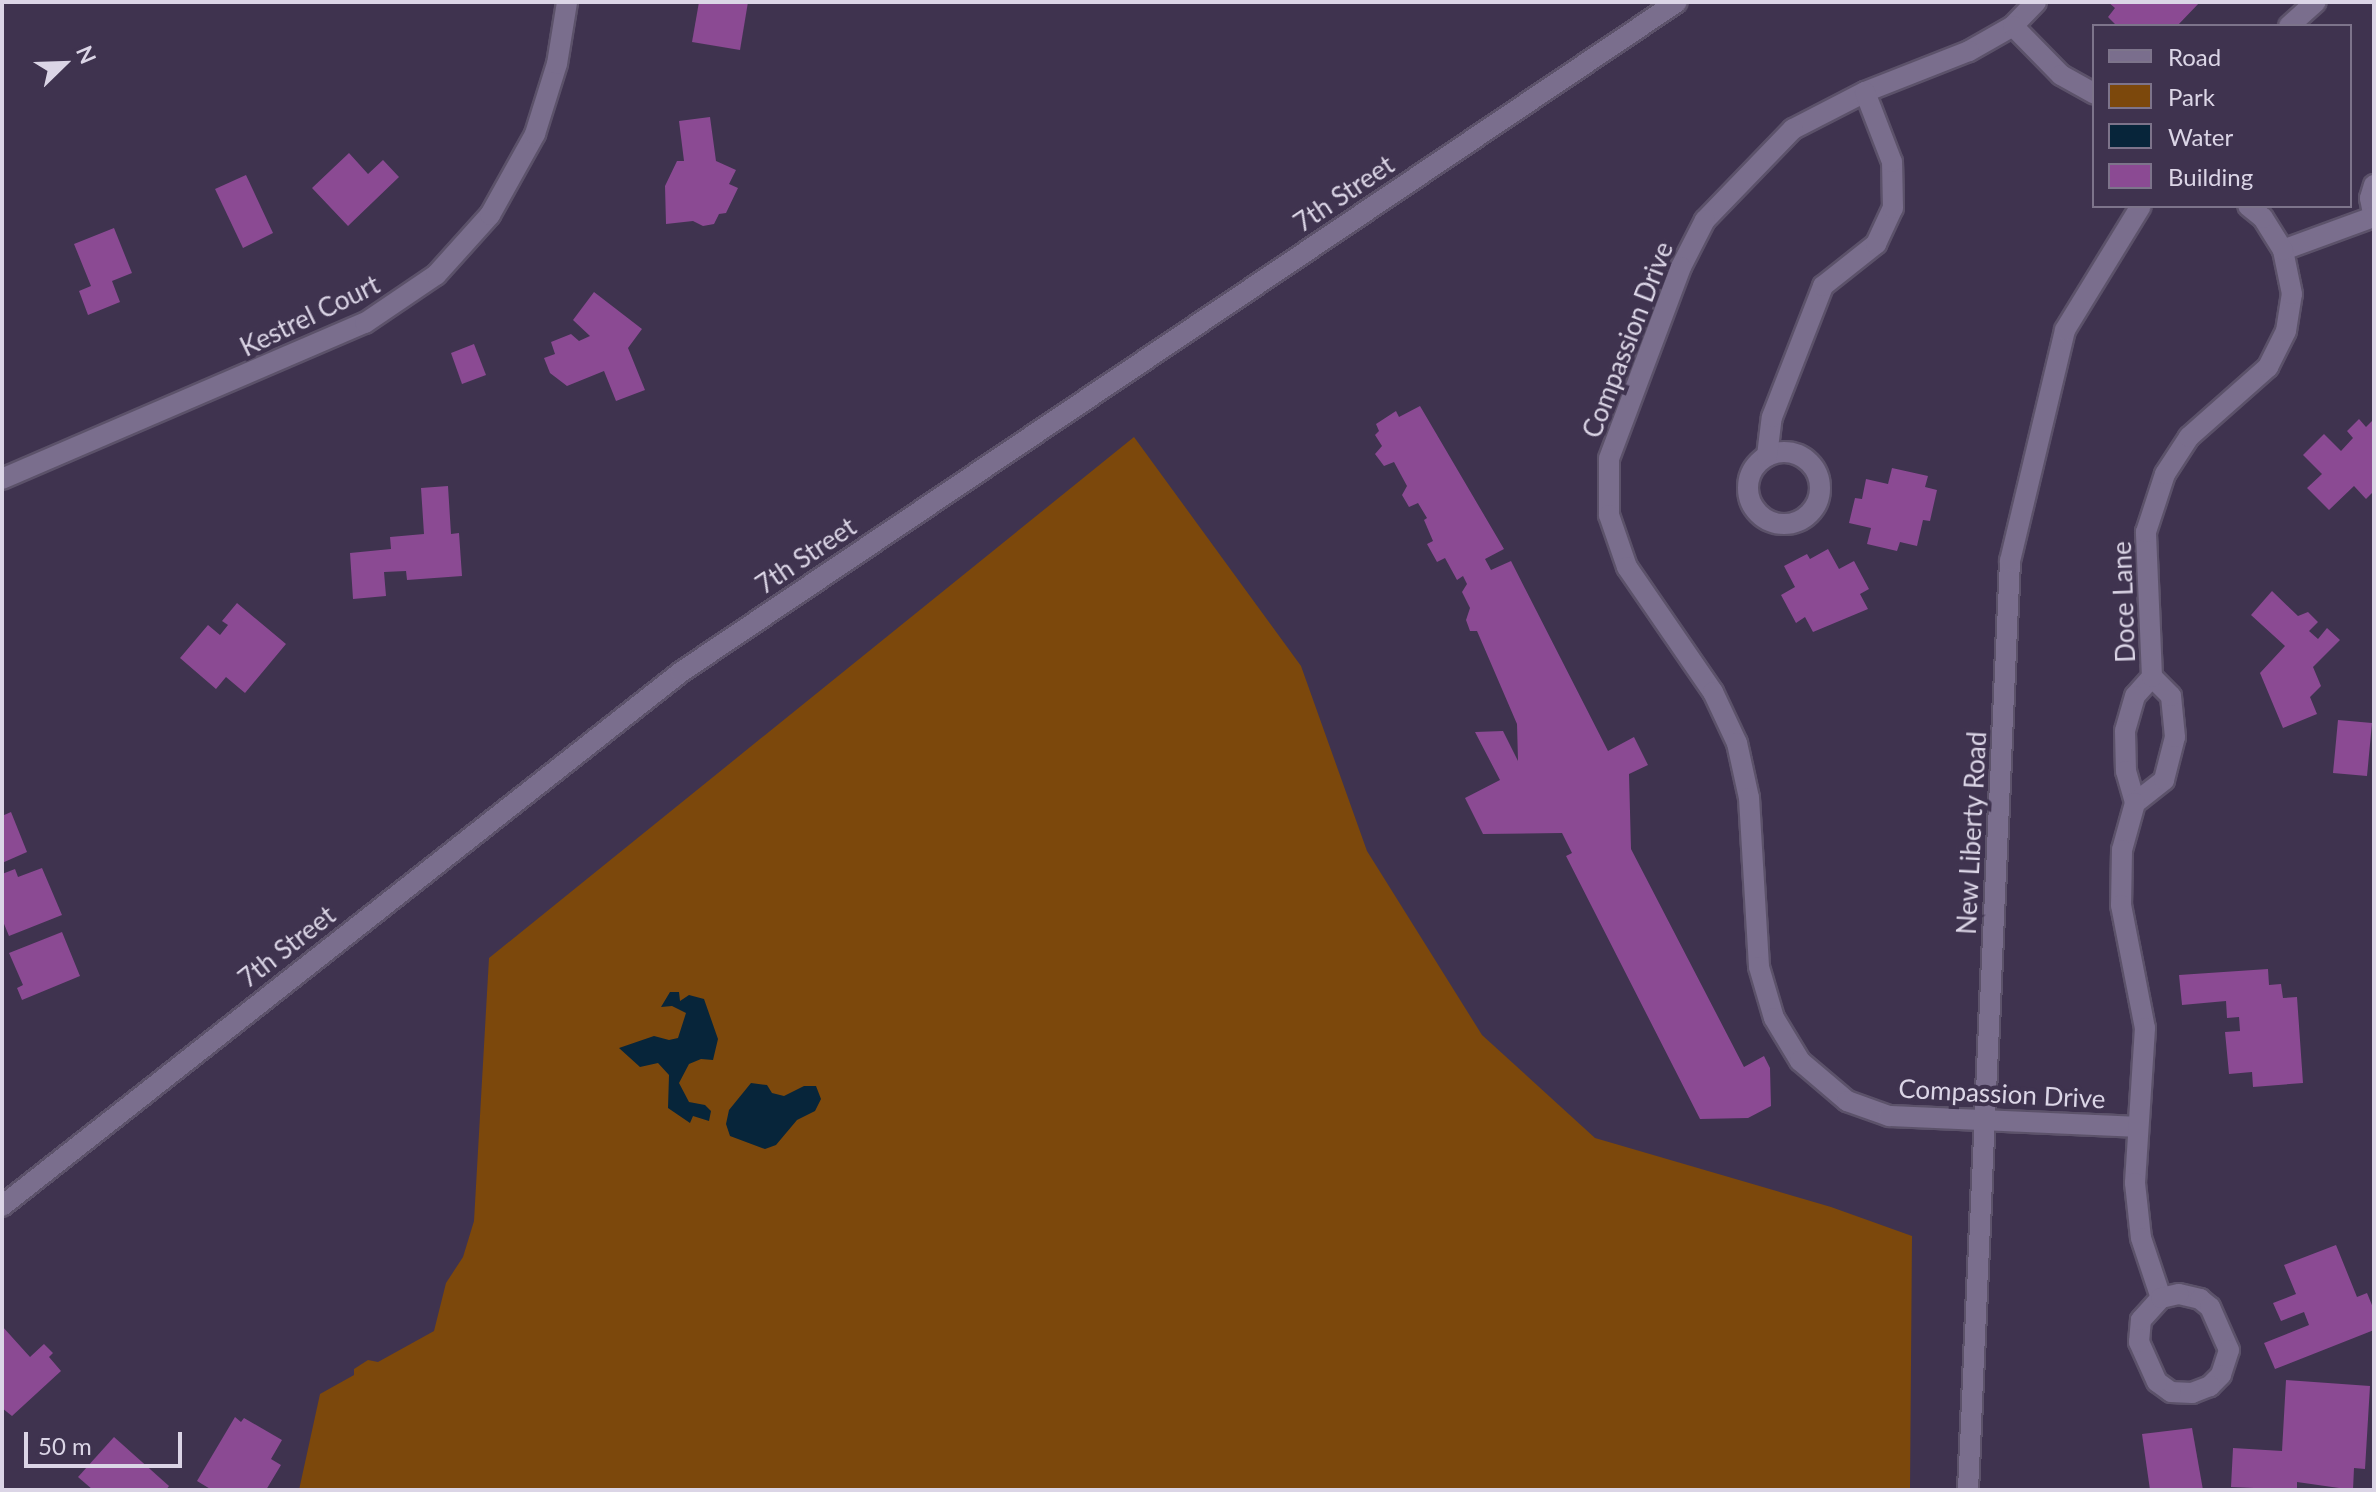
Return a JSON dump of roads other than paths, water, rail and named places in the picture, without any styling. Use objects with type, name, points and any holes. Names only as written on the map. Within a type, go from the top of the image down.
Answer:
[{"type":"street","name":"Kestrel Court","points":[[3,477],[365,323],[436,275],[490,215],[535,134],[557,64],[567,2]]},
{"type":"street","name":"7th Street","points":[[2,1206],[681,672],[1677,2]]},
{"type":"street","name":"Compassion Drive","points":[[2036,2],[2013,26],[1969,51],[1865,92],[1793,129],[1705,220],[1681,267],[1609,459],[1609,515],[1627,567],[1713,692],[1737,743],[1749,798],[1759,967],[1774,1018],[1800,1061],[1847,1101],[1889,1116],[2136,1127]]},
{"type":"street","points":[[2291,24],[2316,2]]},
{"type":"street","points":[[2013,26],[2061,75],[2092,92]]},
{"type":"street","points":[[1767,456],[1772,417],[1823,286],[1876,244],[1893,208],[1892,162],[1865,92]]},
{"type":"street","points":[[2283,250],[2374,218],[2370,198],[2374,185]]},
{"type":"street","name":"New Liberty Road","points":[[1968,1490],[2010,561],[2065,330],[2140,208]]},
{"type":"street","name":"Doce Lane","points":[[2135,803],[2164,780],[2175,737],[2171,696],[2152,677],[2146,532],[2165,474],[2189,437],[2268,367],[2286,331],[2292,294],[2283,250],[2263,218],[2250,208]]},
{"type":"street","name":"Doce Lane","points":[[2152,677],[2135,696],[2125,731],[2126,771],[2135,803],[2122,850],[2121,905],[2145,1028],[2136,1127],[2135,1183],[2141,1238],[2161,1298]]},
{"type":"street","points":[[2179,1294],[2200,1299],[2210,1307],[2229,1350],[2221,1375],[2210,1386],[2192,1393],[2171,1392],[2157,1382],[2139,1342],[2141,1320],[2161,1298],[2179,1294]]},
{"type":"water","points":[[670,992],[679,992],[680,1001],[689,995],[704,999],[718,1039],[713,1060],[701,1059],[689,1064],[679,1083],[689,1102],[705,1105],[711,1111],[709,1121],[693,1116],[690,1123],[668,1108],[669,1075],[658,1063],[640,1067],[619,1048],[654,1036],[669,1040],[678,1038],[686,1013],[672,1006],[661,1007]]},
{"type":"water","points":[[751,1083],[767,1085],[772,1093],[784,1096],[804,1086],[816,1086],[821,1099],[815,1111],[797,1120],[776,1145],[765,1149],[730,1136],[726,1124],[729,1110]]}]
